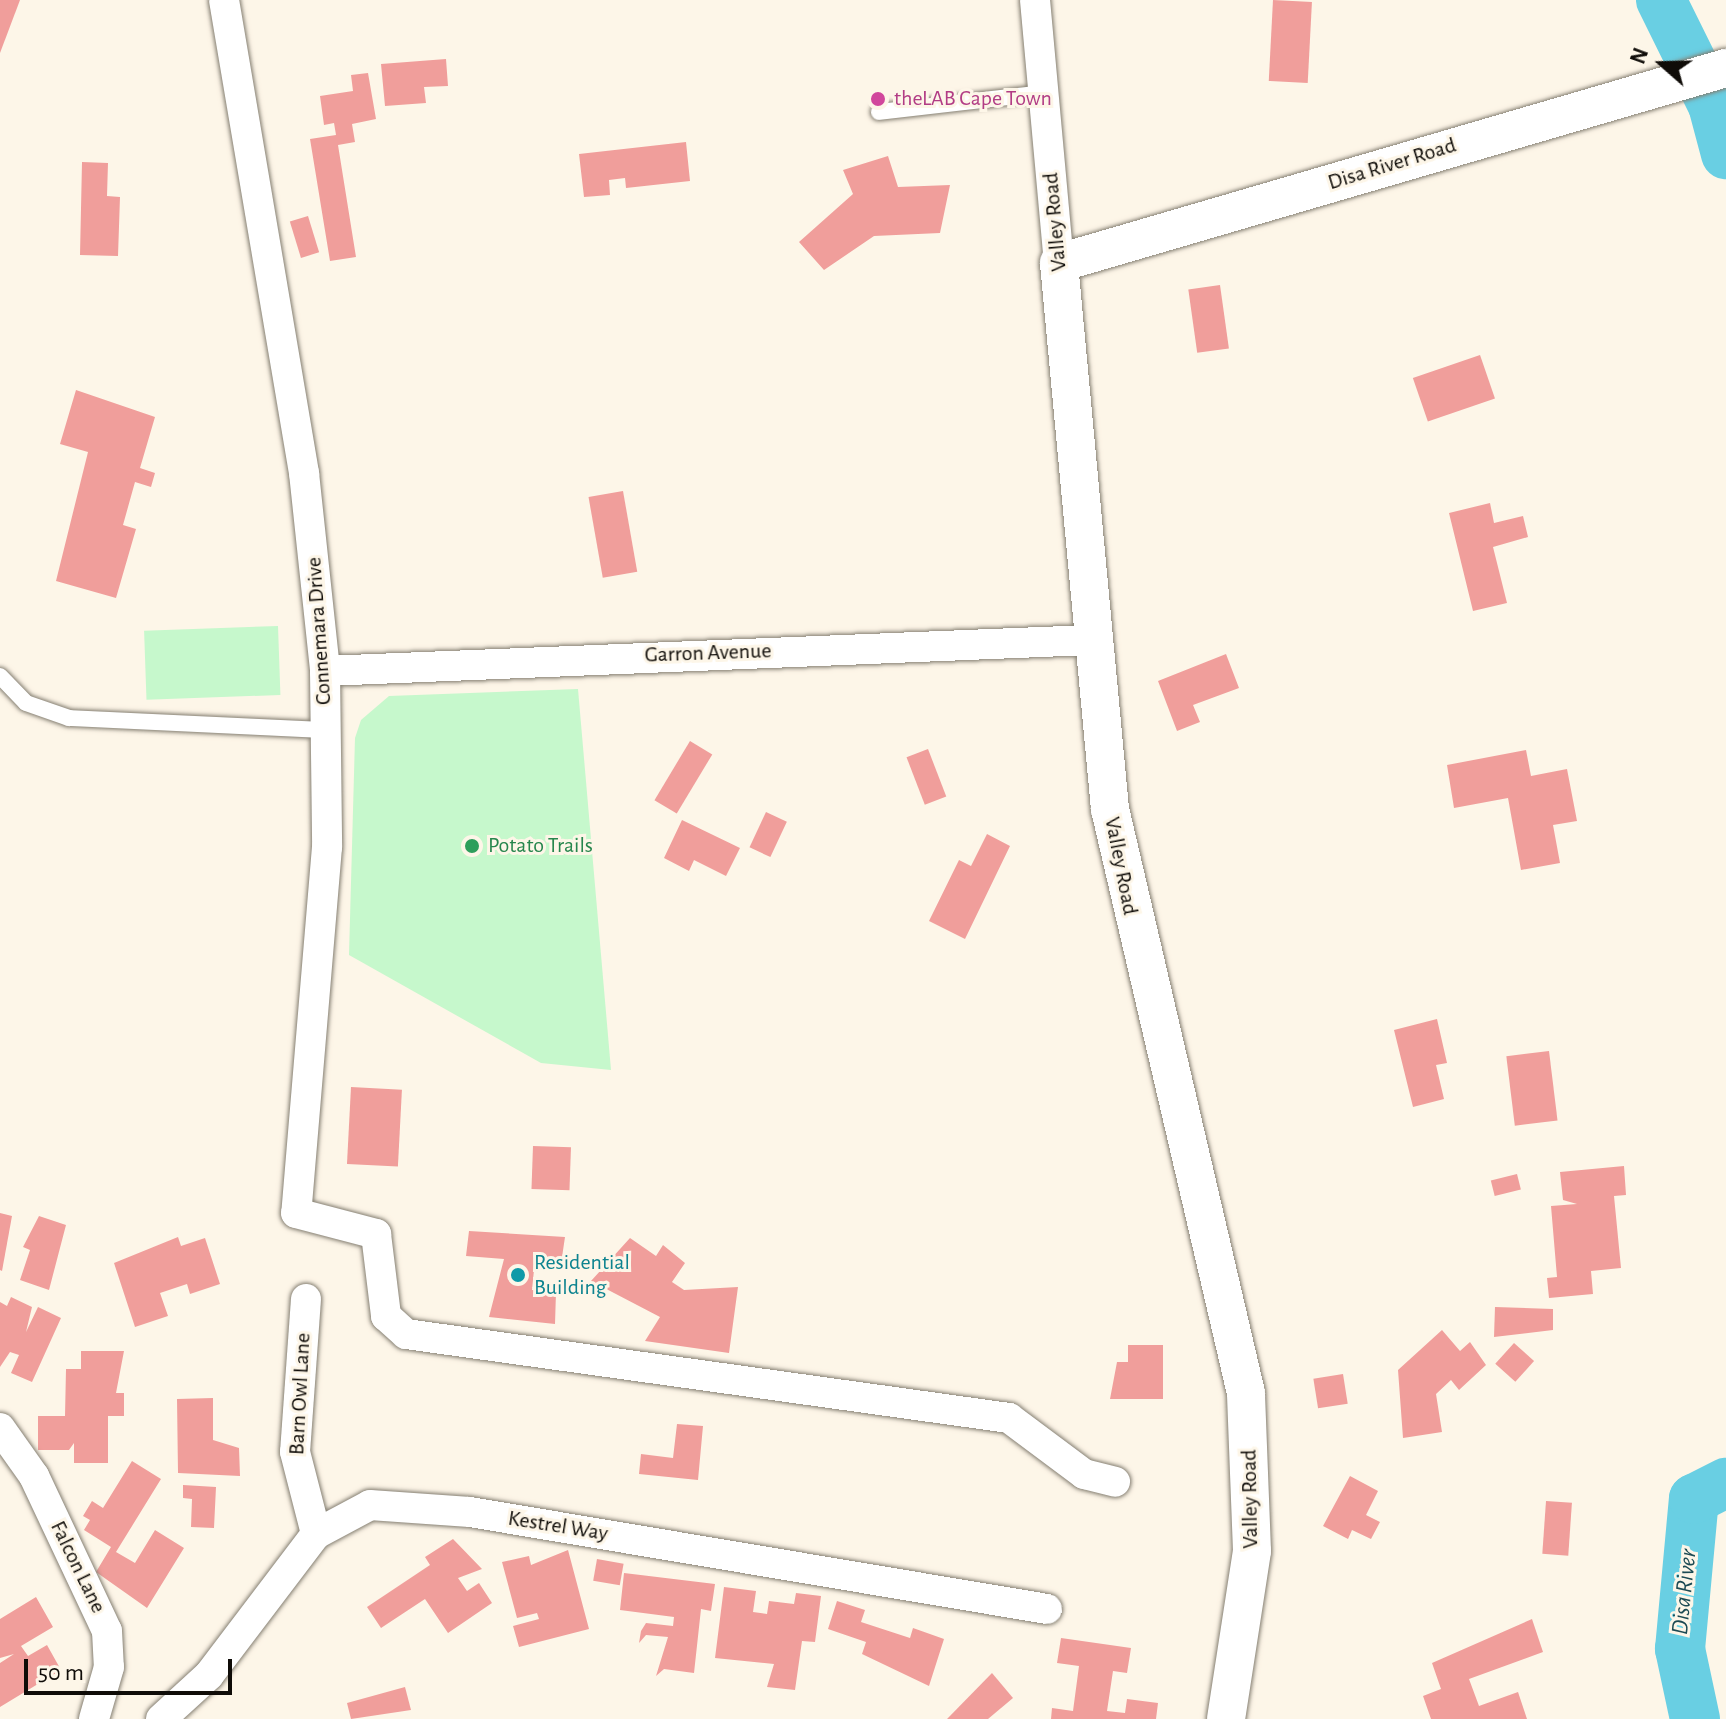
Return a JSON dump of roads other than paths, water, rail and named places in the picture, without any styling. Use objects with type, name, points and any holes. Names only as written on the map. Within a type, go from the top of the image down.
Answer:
[{"type":"street","name":"Connemara Drive","points":[[224,0],[304,473],[325,671],[327,847],[294,1206],[308,1219],[349,1224],[379,1238],[386,1316],[406,1334],[1009,1418],[1084,1474],[1115,1482]]},
{"type":"street","name":"Valley Road","points":[[1035,0],[1091,640],[1124,889],[1207,1206],[1246,1393],[1252,1551],[1226,1719]]},
{"type":"street","name":"Disa River Road","points":[[1059,263],[1722,69]]},
{"type":"street","name":"Garron Avenue","points":[[325,671],[1091,640]]},
{"type":"street","name":"Barn Owl Lane","points":[[306,1299],[295,1452],[316,1534]]},
{"type":"street","name":"Falcon Lane","points":[[0,1428],[34,1476],[101,1612],[110,1650],[94,1719]]},
{"type":"street","name":"Kestrel Way","points":[[161,1719],[209,1675],[316,1534],[352,1508],[397,1502],[1047,1609]]},
{"type":"lane","points":[[879,112],[1043,93]]},
{"type":"lane","points":[[0,676],[26,703],[69,718],[326,730]]},
{"type":"waterway","name":"Disa River","points":[[1661,0],[1713,105],[1726,154]]},
{"type":"waterway","name":"Disa River","points":[[1695,1719],[1680,1649],[1694,1499],[1726,1483]]},
{"type":"place","name":"theLAB Cape Town","points":[[878,99]]},
{"type":"place","name":"Potato Trails","points":[[472,846]]},
{"type":"place","name":"Residential Building","points":[[518,1275]]}]
